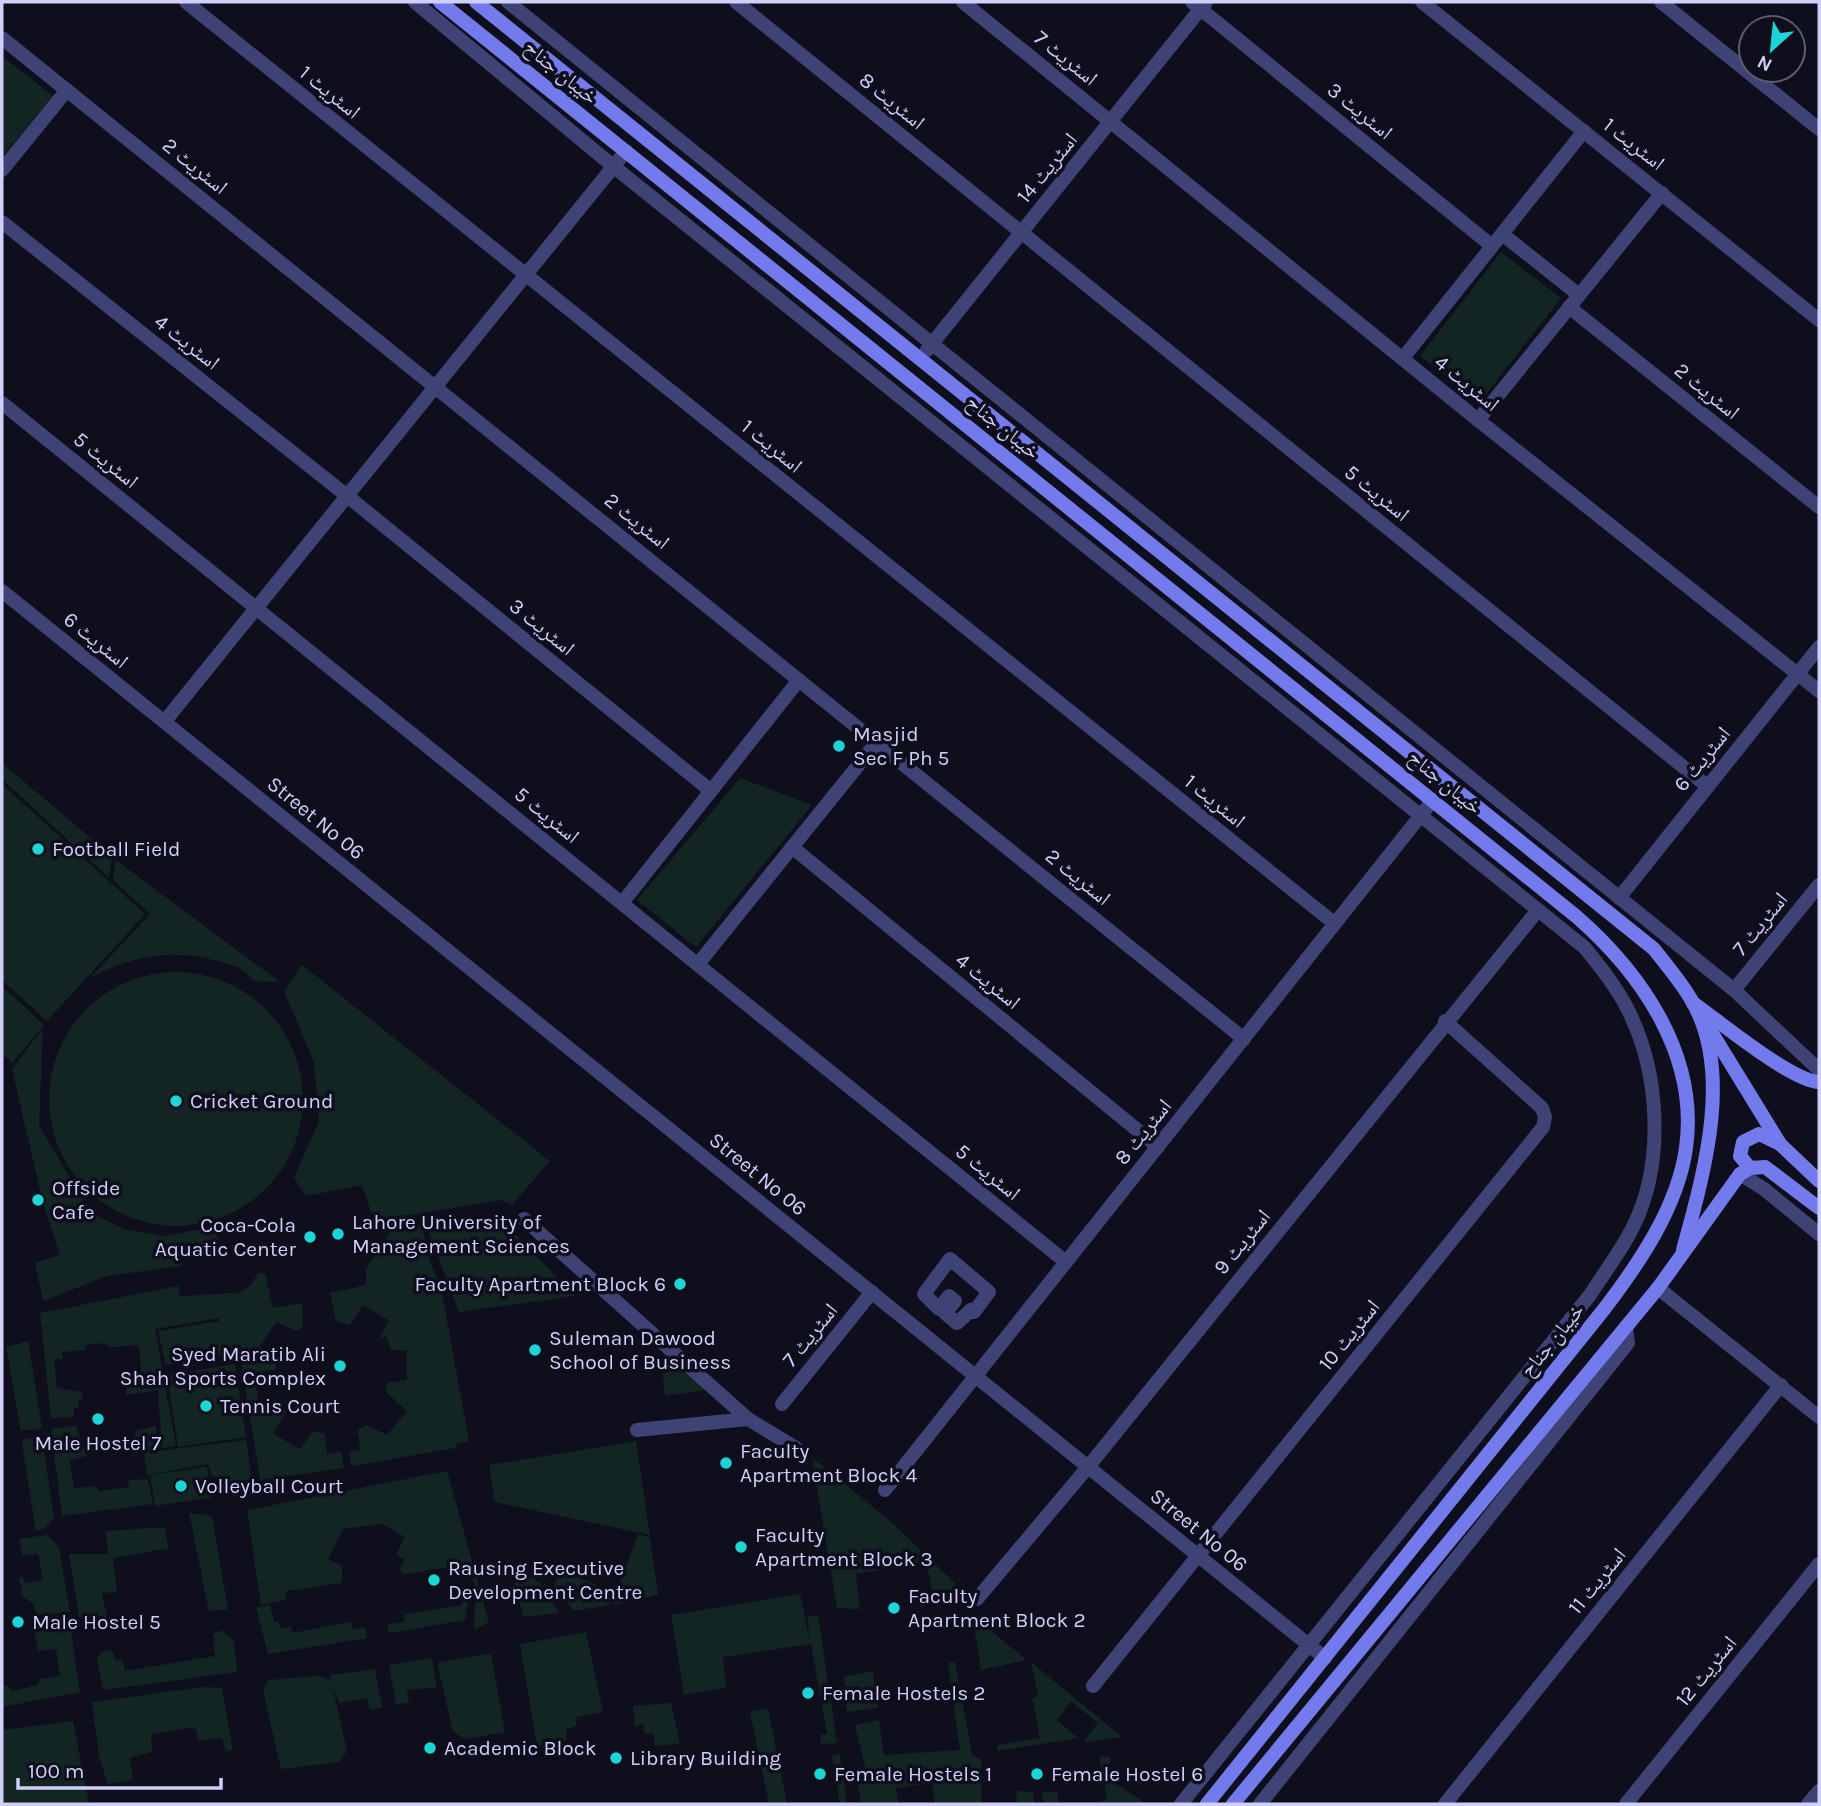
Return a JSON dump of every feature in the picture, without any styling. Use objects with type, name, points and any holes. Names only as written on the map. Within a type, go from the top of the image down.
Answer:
[{"type":"main road","name":"خیبان جناح","points":[[440,2],[1596,934],[1630,970],[1657,1010],[1674,1048],[1688,1111],[1686,1149],[1670,1201],[1643,1253],[1605,1308],[1207,1804]]},
{"type":"main road","name":"خیبان جناح","points":[[476,2],[1654,949],[1693,1003],[1708,1048],[1712,1125],[1707,1161],[1683,1250]]},
{"type":"main road","points":[[1693,1003],[1765,1054],[1810,1081],[1819,1082]]},
{"type":"main road","points":[[1693,1003],[1780,1144],[1819,1181]]},
{"type":"main road","points":[[1780,1144],[1759,1134],[1742,1142],[1740,1156],[1745,1171],[1765,1167],[1777,1173],[1819,1208]]},
{"type":"main road","name":"خیبان جناح","points":[[1233,1804],[1658,1288],[1683,1250],[1745,1171]]},
{"type":"street","name":"اسٹریٹ 1","points":[[186,2],[1334,923]]},
{"type":"street","points":[[415,2],[613,166],[1584,947],[1615,987],[1639,1037],[1649,1072],[1654,1130],[1648,1181],[1634,1226],[1590,1295],[1181,1804]]},
{"type":"street","points":[[508,2],[1734,990],[1819,1070]]},
{"type":"street","name":"اسٹریٹ 8","points":[[736,2],[1021,233]]},
{"type":"street","name":"اسٹریٹ 7","points":[[963,2],[1111,121]]},
{"type":"street","name":"اسٹریٹ 1","points":[[1422,2],[1819,320]]},
{"type":"street","points":[[1661,2],[1819,129]]},
{"type":"street","name":"اسٹریٹ 14","points":[[919,359],[1111,121],[1199,4]]},
{"type":"street","name":"اسٹریٹ 3","points":[[1199,4],[1497,240],[1579,295]]},
{"type":"street","name":"اسٹریٹ 2","points":[[2,38],[1244,1039]]},
{"type":"street","points":[[2,170],[67,90]]},
{"type":"street","name":"اسٹریٹ 4","points":[[1111,121],[1478,420],[1819,691]]},
{"type":"street","points":[[1403,358],[1584,131]]},
{"type":"street","points":[[165,721],[626,151]]},
{"type":"street","points":[[1478,420],[1662,192]]},
{"type":"street","name":"اسٹریٹ 4","points":[[2,222],[346,495]]},
{"type":"street","name":"اسٹریٹ 5","points":[[1021,233],[1707,786]]},
{"type":"street","name":"اسٹریٹ 2","points":[[1569,307],[1819,507]]},
{"type":"street","name":"اسٹریٹ 5","points":[[2,403],[1066,1262]]},
{"type":"street","name":"اسٹریٹ 3","points":[[346,495],[711,791]]},
{"type":"street","name":"اسٹریٹ 6","points":[[2,591],[165,721]]},
{"type":"street","name":"اسٹریٹ 6","points":[[1619,898],[1819,647]]},
{"type":"street","points":[[622,903],[799,680]]},
{"type":"street","name":"Street No 06","points":[[165,721],[1325,1658]]},
{"type":"street","points":[[698,964],[877,742]]},
{"type":"street","name":"اسٹریٹ 8","points":[[885,1490],[1433,800]]},
{"type":"street","name":"اسٹریٹ 4","points":[[792,847],[1157,1147]]},
{"type":"street","name":"اسٹریٹ 7","points":[[1734,990],[1819,885]]},
{"type":"street","name":"اسٹریٹ 9","points":[[977,1599],[1088,1467],[1445,1021],[1538,910]]},
{"type":"street","points":[[1584,947],[1596,934]]},
{"type":"street","name":"اسٹریٹ 10","points":[[1093,1686],[1543,1127],[1545,1118],[1542,1108],[1445,1021]]},
{"type":"street","points":[[1745,1171],[1819,1234]]},
{"type":"street","points":[[524,1219],[748,1419],[796,1448]]},
{"type":"street","points":[[950,1259],[989,1292],[974,1312],[971,1310],[957,1323],[946,1313],[955,1301],[949,1296],[939,1309],[924,1294],[950,1259]]},
{"type":"street","points":[[1658,1288],[1819,1417]]},
{"type":"street","name":"اسٹریٹ 7","points":[[782,1404],[872,1292]]},
{"type":"street","points":[[1590,1295],[1605,1308]]},
{"type":"street","points":[[1260,1804],[1379,1659],[1628,1343],[1626,1327]]},
{"type":"street","name":"اسٹریٹ 11","points":[[1445,1804],[1781,1385]]},
{"type":"street","points":[[637,1430],[748,1419]]},
{"type":"street","name":"اسٹریٹ 12","points":[[1626,1804],[1819,1564]]},
{"type":"street","points":[[1363,1646],[1379,1659]]},
{"type":"street","points":[[1808,1804],[1819,1791]]},
{"type":"green space","points":[[2,56],[53,96],[2,157]]},
{"type":"green space","points":[[1501,252],[1561,298],[1480,402],[1420,356]]},
{"type":"green space","points":[[2,763],[112,856],[109,878],[2,779]]},
{"type":"green space","points":[[740,778],[812,805],[696,947],[637,900]]},
{"type":"green space","name":"Football Field","points":[[2,784],[145,914],[47,1021],[2,980]]},
{"type":"green space","points":[[116,860],[280,982],[257,981],[237,967],[180,955],[162,955],[127,962],[91,977],[150,914],[113,880]]},
{"type":"green space","points":[[302,965],[550,1161],[512,1205],[501,1200],[374,1221],[362,1185],[306,1196],[294,1178],[319,1121],[314,1062],[284,991]]},
{"type":"green space","name":"Cricket Ground","points":[[176,972],[213,977],[247,993],[266,1009],[282,1028],[298,1062],[303,1099],[298,1136],[282,1170],[266,1189],[247,1205],[213,1221],[176,1226],[139,1221],[105,1205],[86,1189],[70,1170],[54,1136],[49,1099],[54,1062],[70,1028],[86,1009],[105,993],[139,977]]},
{"type":"green space","points":[[2,986],[44,1025],[12,1063],[2,1054]]},
{"type":"green space","points":[[43,1028],[39,1125],[90,1212],[124,1229],[163,1236],[215,1227],[220,1246],[180,1256],[182,1266],[107,1276],[43,1301],[35,1263],[60,1255],[43,1203],[12,1069]]},
{"type":"green space","points":[[498,1216],[575,1296],[459,1312],[425,1222]]},
{"type":"green space","points":[[421,1224],[430,1261],[440,1282],[469,1441],[456,1444],[455,1448],[351,1466],[349,1452],[360,1450],[358,1430],[366,1425],[387,1435],[407,1411],[386,1392],[387,1383],[407,1380],[407,1351],[391,1350],[386,1336],[379,1339],[389,1321],[363,1305],[350,1325],[336,1321],[330,1293],[366,1285],[366,1269],[391,1230]]},
{"type":"green space","points":[[258,1273],[265,1273],[273,1308],[302,1303],[303,1327],[297,1331],[276,1322],[260,1346],[278,1359],[275,1370],[254,1373],[259,1405],[280,1402],[286,1412],[273,1434],[300,1449],[313,1431],[325,1434],[327,1454],[341,1452],[344,1468],[260,1480],[241,1360],[227,1360],[225,1354],[166,1365],[158,1331],[219,1321],[219,1318],[155,1329],[176,1446],[162,1448],[158,1390],[126,1395],[126,1383],[142,1382],[139,1345],[108,1347],[106,1343],[86,1345],[85,1350],[62,1352],[63,1359],[54,1359],[57,1388],[82,1392],[83,1399],[78,1400],[79,1407],[74,1408],[74,1417],[51,1418],[40,1313],[178,1286],[180,1296],[238,1293],[251,1285]]},
{"type":"green space","points":[[28,1341],[42,1428],[21,1431],[6,1347]]},
{"type":"green space","points":[[666,1351],[711,1389],[665,1396],[661,1358]]},
{"type":"green space","name":"Tennis Court","points":[[235,1364],[246,1437],[178,1447],[167,1375]]},
{"type":"green space","points":[[76,1426],[87,1456],[70,1460],[74,1488],[97,1486],[98,1491],[128,1487],[129,1480],[148,1479],[153,1504],[62,1516],[51,1429]]},
{"type":"green space","points":[[156,1426],[158,1451],[246,1440],[252,1482],[229,1487],[225,1479],[212,1476],[208,1464],[147,1475],[143,1448],[136,1447],[135,1431]]},
{"type":"green space","points":[[42,1438],[54,1518],[45,1528],[36,1531],[22,1444],[23,1439]]},
{"type":"green space","points":[[636,1441],[650,1535],[495,1502],[489,1465]]},
{"type":"green space","points":[[812,1457],[891,1522],[960,1588],[950,1597],[939,1597],[932,1590],[926,1562],[856,1574],[860,1609],[837,1608]]},
{"type":"green space","name":"Volleyball Court","points":[[207,1467],[212,1497],[155,1506],[150,1475]]},
{"type":"green space","points":[[447,1471],[489,1622],[474,1630],[476,1591],[470,1570],[459,1573],[457,1566],[404,1574],[399,1570],[405,1560],[396,1555],[405,1537],[382,1524],[343,1529],[328,1559],[342,1566],[342,1583],[286,1591],[285,1600],[261,1605],[247,1510]]},
{"type":"green space","points":[[189,1513],[212,1516],[228,1609],[209,1611]]},
{"type":"green space","points":[[164,1527],[169,1548],[113,1558],[117,1592],[102,1593],[107,1617],[79,1617],[69,1554],[108,1554],[106,1531]]},
{"type":"green space","points":[[638,1534],[650,1538],[658,1595],[612,1605]]},
{"type":"green space","points":[[47,1535],[59,1547],[70,1612],[36,1615],[33,1603],[23,1597],[19,1577],[23,1577],[25,1583],[43,1580],[38,1554],[22,1556],[19,1539]]},
{"type":"green space","points":[[510,1561],[542,1585],[559,1613],[523,1617]]},
{"type":"green space","points":[[559,1571],[614,1591],[609,1605],[574,1611],[555,1585]]},
{"type":"green space","points":[[800,1594],[810,1642],[807,1617],[818,1615],[837,1743],[821,1744],[820,1735],[827,1734],[811,1644],[723,1657],[726,1688],[684,1695],[671,1615]]},
{"type":"green space","points":[[469,1597],[465,1620],[389,1633],[387,1624],[404,1622],[405,1614],[462,1605],[463,1598]]},
{"type":"green space","points":[[270,1605],[274,1622],[278,1622],[281,1629],[291,1626],[292,1633],[351,1622],[352,1629],[365,1628],[367,1638],[268,1654],[256,1608]]},
{"type":"green space","points":[[972,1614],[1026,1660],[981,1670]]},
{"type":"green space","points":[[69,1618],[80,1692],[2,1707],[2,1686],[8,1685],[12,1691],[38,1685],[39,1679],[60,1676],[56,1649],[38,1651],[35,1637],[38,1622]]},
{"type":"green space","points":[[222,1630],[234,1641],[237,1672],[103,1690],[97,1658],[101,1652],[112,1650],[116,1661],[122,1660],[125,1671],[215,1656],[213,1634]]},
{"type":"green space","points":[[586,1632],[603,1712],[577,1717],[576,1726],[567,1729],[566,1740],[537,1746],[520,1644]]},
{"type":"green space","points":[[491,1653],[505,1732],[465,1739],[453,1732],[437,1663]]},
{"type":"green space","points":[[432,1658],[437,1687],[407,1690],[409,1703],[396,1704],[389,1665]]},
{"type":"green space","points":[[955,1662],[972,1754],[981,1760],[981,1804],[935,1804],[932,1783],[896,1788],[898,1804],[861,1804],[857,1780],[867,1775],[855,1725],[879,1720],[884,1755],[960,1750],[948,1663]]},
{"type":"green space","points":[[1031,1662],[1123,1737],[1083,1742],[1098,1723],[1071,1701],[1057,1720],[1078,1738],[998,1751],[997,1745],[1040,1738],[1032,1698],[1038,1696]]},
{"type":"green space","points":[[375,1669],[382,1707],[370,1710],[367,1698],[339,1703],[333,1688],[347,1751],[339,1762],[281,1769],[263,1690],[269,1680],[317,1676],[331,1680],[330,1675]]},
{"type":"green space","points":[[873,1671],[878,1708],[847,1712],[844,1677]]},
{"type":"green space","points":[[203,1687],[222,1688],[233,1750],[226,1752],[222,1738],[198,1741],[196,1729],[151,1734],[152,1752],[130,1758],[133,1780],[108,1784],[99,1757],[92,1702]]},
{"type":"green space","points":[[671,1703],[680,1744],[655,1746],[653,1733],[645,1734],[643,1724],[635,1726],[633,1706]]},
{"type":"green space","points":[[768,1709],[787,1804],[769,1804],[750,1711]]},
{"type":"green space","points":[[73,1721],[89,1804],[2,1804],[2,1730]]},
{"type":"green space","points":[[840,1754],[847,1804],[840,1804],[832,1755]]},
{"type":"green space","points":[[1099,1756],[1110,1757],[1111,1781],[1147,1804],[1097,1804],[1107,1799]]},
{"type":"green space","points":[[1016,1791],[1033,1792],[1034,1804],[1017,1804]]},
{"type":"green space","points":[[1057,1791],[1059,1804],[1044,1804],[1042,1793]]},
{"type":"place","name":"Masjid Sec F Ph 5","points":[[839,746]]},
{"type":"place","name":"Football Field","points":[[38,849]]},
{"type":"place","name":"Cricket Ground","points":[[176,1101]]},
{"type":"place","name":"Offside Cafe","points":[[38,1200]]},
{"type":"place","name":"Lahore University of Management Sciences","points":[[338,1234]]},
{"type":"place","name":"Coca-Cola Aquatic Center","points":[[310,1237]]},
{"type":"place","name":"Faculty Apartment Block 6","points":[[680,1284]]},
{"type":"place","name":"Suleman Dawood School of Business","points":[[535,1350]]},
{"type":"place","name":"Syed Maratib Ali Shah Sports Complex","points":[[340,1366]]},
{"type":"place","name":"Tennis Court","points":[[206,1406]]},
{"type":"place","name":"Male Hostel 7","points":[[98,1419]]},
{"type":"place","name":"Faculty Apartment Block 4","points":[[726,1463]]},
{"type":"place","name":"Volleyball Court","points":[[181,1486]]},
{"type":"place","name":"Faculty Apartment Block 3","points":[[741,1547]]},
{"type":"place","name":"Rausing Executive Development Centre","points":[[434,1580]]},
{"type":"place","name":"Faculty Apartment Block 2","points":[[894,1608]]},
{"type":"place","name":"Male Hostel 5","points":[[18,1622]]},
{"type":"place","name":"Female Hostels 2","points":[[808,1693]]},
{"type":"place","name":"Academic Block","points":[[430,1748]]},
{"type":"place","name":"Library Building","points":[[616,1758]]},
{"type":"place","name":"Female Hostels 1","points":[[820,1774]]},
{"type":"place","name":"Female Hostel 6","points":[[1037,1774]]}]
